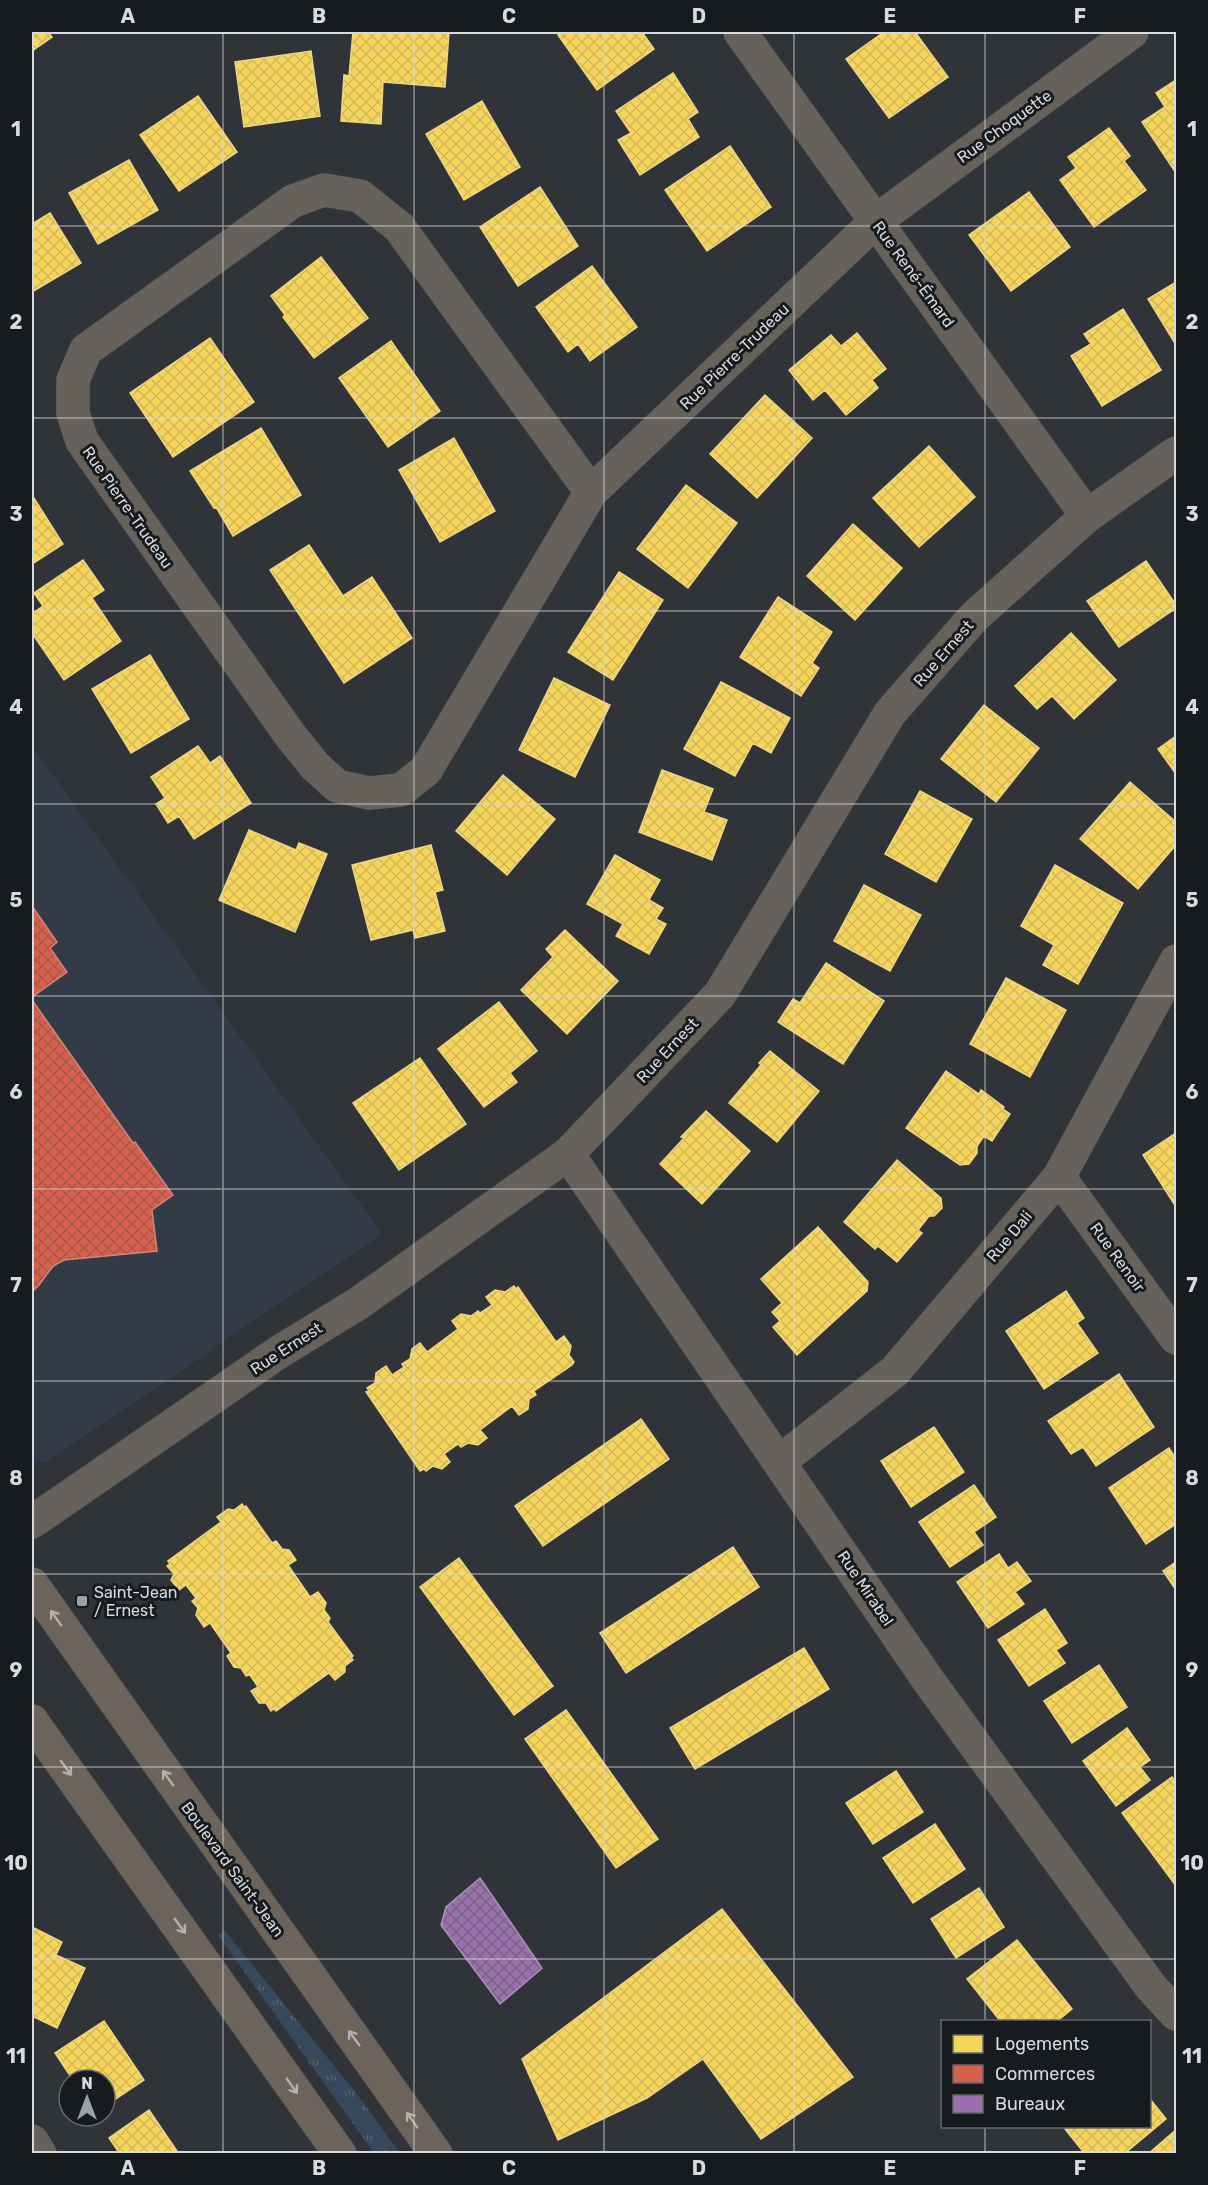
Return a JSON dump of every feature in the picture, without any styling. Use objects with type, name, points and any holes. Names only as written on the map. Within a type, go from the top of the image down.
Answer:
[{"type":"main road","name":"Boulevard Saint-Jean","points":[[32,1584],[436,2154]]},
{"type":"main road","points":[[32,1720],[340,2154]]},
{"type":"street","name":"Rue René-Émard","points":[[740,32],[1087,516]]},
{"type":"street","name":"Rue Choquette","points":[[876,221],[1132,32]]},
{"type":"street","name":"Rue Pierre-Trudeau","points":[[591,492],[399,227],[360,196],[324,190],[293,201],[86,350],[73,380],[73,412],[82,441],[283,725],[315,766],[337,786],[369,793],[401,790],[426,770],[591,492],[876,221]]},
{"type":"street","name":"Rue Ernest","points":[[32,1522],[279,1352],[359,1303],[568,1154],[720,994],[890,713],[974,617],[1087,516],[1176,453]]},
{"type":"street","name":"Rue Dali","points":[[779,1462],[895,1371],[1059,1177],[1176,962]]},
{"type":"street","name":"Rue Mirabel","points":[[568,1154],[935,1689],[1151,1987],[1176,2014]]},
{"type":"street","name":"Rue Renoir","points":[[1059,1177],[1176,1338]]},
{"type":"street","points":[[32,2141],[40,2154]]},
{"type":"shaded area","points":[[32,746],[382,1234],[47,1462],[32,1460]]},
{"type":"green space","points":[[225,1931],[356,2093],[400,2153],[374,2153],[218,1935]]},
{"type":"building: Logements","points":[[32,32],[48,32],[52,37],[32,51]]},
{"type":"building: Logements","points":[[353,32],[449,32],[445,87],[383,82],[381,124],[341,121],[344,75],[349,76]]},
{"type":"building: Logements","points":[[563,32],[642,32],[654,49],[597,90],[558,35]]},
{"type":"building: Logements","points":[[884,32],[915,32],[948,77],[889,118],[846,59]]},
{"type":"building: Logements","points":[[311,51],[320,116],[244,127],[235,62]]},
{"type":"building: Logements","points":[[673,73],[698,112],[688,119],[699,137],[640,175],[618,140],[631,133],[616,111]]},
{"type":"building: Logements","points":[[1176,80],[1176,169],[1174,170],[1142,122],[1165,107],[1156,93]]},
{"type":"building: Logements","points":[[198,96],[237,152],[179,191],[140,135]]},
{"type":"building: Logements","points":[[482,101],[520,167],[464,200],[426,134]]},
{"type":"building: Logements","points":[[1109,128],[1130,156],[1124,161],[1146,190],[1094,227],[1060,180],[1076,168],[1068,157]]},
{"type":"building: Logements","points":[[730,146],[771,207],[707,251],[665,190]]},
{"type":"building: Logements","points":[[129,160],[158,210],[98,244],[69,193]]},
{"type":"building: Logements","points":[[540,187],[578,246],[518,286],[480,227]]},
{"type":"building: Logements","points":[[1029,192],[1070,247],[1011,291],[969,235]]},
{"type":"building: Logements","points":[[50,213],[81,263],[32,292],[32,224]]},
{"type":"building: Logements","points":[[321,257],[368,318],[314,358],[283,317],[285,315],[271,296]]},
{"type":"building: Logements","points":[[592,266],[637,327],[590,361],[578,344],[568,352],[536,307]]},
{"type":"building: Logements","points":[[1176,282],[1176,345],[1148,299]]},
{"type":"building: Logements","points":[[1123,309],[1161,370],[1102,406],[1071,356],[1091,344],[1084,334]]},
{"type":"building: Logements","points":[[857,333],[886,369],[872,380],[878,388],[846,415],[825,390],[813,400],[789,370],[831,335],[841,346]]},
{"type":"building: Logements","points":[[210,338],[254,402],[173,457],[130,393]]},
{"type":"building: Logements","points":[[391,341],[440,411],[388,447],[339,378]]},
{"type":"building: Logements","points":[[765,395],[812,438],[757,498],[710,454]]},
{"type":"building: Logements","points":[[261,428],[301,495],[233,536],[216,507],[214,508],[190,471]]},
{"type":"building: Logements","points":[[454,438],[495,511],[440,542],[399,470]]},
{"type":"building: Logements","points":[[929,446],[975,497],[919,547],[873,498]]},
{"type":"building: Logements","points":[[686,485],[737,523],[688,588],[637,549]]},
{"type":"building: Logements","points":[[32,495],[63,544],[32,564]]},
{"type":"building: Logements","points":[[853,524],[902,568],[855,620],[807,576]]},
{"type":"building: Logements","points":[[309,545],[343,596],[372,577],[412,638],[344,683],[270,570]]},
{"type":"building: Logements","points":[[83,560],[104,590],[92,598],[121,641],[64,680],[32,633],[32,614],[43,606],[34,593]]},
{"type":"building: Logements","points":[[1146,561],[1176,608],[1119,647],[1087,601]]},
{"type":"building: Logements","points":[[619,572],[663,600],[613,680],[568,652]]},
{"type":"building: Logements","points":[[778,597],[832,632],[812,663],[819,668],[801,696],[740,657]]},
{"type":"building: Logements","points":[[1071,633],[1116,680],[1074,719],[1052,696],[1037,709],[1015,686]]},
{"type":"building: Logements","points":[[150,655],[189,719],[131,753],[92,689]]},
{"type":"building: Logements","points":[[554,678],[610,705],[575,777],[519,750]]},
{"type":"building: Logements","points":[[721,682],[790,718],[771,753],[753,743],[735,776],[684,749]]},
{"type":"building: Logements","points":[[984,705],[1039,748],[996,802],[941,759]]},
{"type":"building: Logements","points":[[1176,736],[1176,774],[1158,749]]},
{"type":"building: Logements","points":[[198,746],[210,763],[220,756],[251,803],[194,839],[179,816],[168,823],[156,804],[165,798],[151,777]]},
{"type":"building: Logements","points":[[662,770],[713,789],[704,812],[727,820],[712,860],[639,832]]},
{"type":"building: Logements","points":[[503,775],[555,819],[507,875],[456,831]]},
{"type":"building: Logements","points":[[1130,782],[1176,822],[1176,845],[1138,889],[1080,839]]},
{"type":"building: Logements","points":[[920,791],[972,819],[936,882],[885,854]]},
{"type":"building: Logements","points":[[249,830],[296,850],[299,843],[327,854],[295,932],[219,900]]},
{"type":"building: Logements","points":[[431,845],[443,890],[435,892],[445,931],[415,938],[413,930],[371,940],[352,865]]},
{"type":"building: Logements","points":[[615,855],[660,880],[649,900],[663,908],[656,919],[666,924],[649,954],[616,936],[623,924],[587,904]]},
{"type":"building: Logements","points":[[1055,865],[1123,903],[1078,984],[1043,965],[1054,945],[1021,926]]},
{"type":"building: Logements","points":[[864,885],[921,915],[890,971],[834,941]]},
{"type":"building: Logements","points":[[565,930],[618,981],[567,1034],[521,990],[553,957],[546,949]]},
{"type":"building: Logements","points":[[826,963],[884,1001],[843,1064],[778,1022],[793,999],[800,1003]]},
{"type":"building: Logements","points":[[1006,978],[1066,1010],[1030,1077],[970,1044]]},
{"type":"building: Logements","points":[[499,1002],[537,1051],[510,1073],[517,1082],[484,1107],[438,1049]]},
{"type":"building: Logements","points":[[770,1051],[819,1091],[777,1142],[729,1103]]},
{"type":"building: Logements","points":[[420,1058],[466,1124],[399,1170],[353,1103]]},
{"type":"building: Logements","points":[[946,1071],[979,1094],[981,1090],[1010,1114],[992,1141],[984,1136],[977,1146],[977,1153],[969,1164],[960,1165],[906,1128]]},
{"type":"building: Logements","points":[[706,1111],[750,1151],[702,1204],[660,1164],[684,1138],[681,1137]]},
{"type":"building: Logements","points":[[1176,1133],[1176,1207],[1143,1155]]},
{"type":"building: Logements","points":[[897,1160],[941,1198],[942,1208],[934,1216],[929,1216],[918,1230],[922,1233],[897,1262],[878,1246],[875,1249],[844,1222]]},
{"type":"building: Logements","points":[[818,1227],[868,1282],[867,1291],[797,1355],[773,1327],[780,1321],[772,1312],[782,1303],[761,1279]]},
{"type":"building: Logements","points":[[514,1286],[516,1289],[518,1287],[556,1342],[564,1336],[571,1346],[569,1355],[574,1362],[534,1391],[536,1395],[529,1399],[528,1409],[519,1415],[512,1406],[480,1430],[487,1438],[478,1445],[468,1443],[461,1447],[458,1444],[444,1454],[450,1462],[442,1469],[433,1466],[426,1471],[424,1469],[420,1471],[366,1392],[369,1391],[367,1388],[375,1383],[376,1373],[386,1366],[392,1375],[404,1367],[402,1364],[410,1359],[412,1349],[420,1343],[427,1352],[458,1329],[452,1321],[461,1314],[471,1316],[492,1305],[486,1297],[495,1290],[505,1292]]},
{"type":"building: Logements","points":[[1066,1291],[1084,1318],[1077,1323],[1098,1353],[1044,1389],[1006,1331]]},
{"type":"building: Logements","points":[[1119,1374],[1154,1427],[1096,1466],[1083,1447],[1071,1454],[1048,1421]]},
{"type":"building: Logements","points":[[641,1419],[669,1459],[543,1546],[515,1506]]},
{"type":"building: Logements","points":[[934,1427],[964,1472],[911,1507],[881,1461]]},
{"type":"building: Logements","points":[[1169,1448],[1176,1459],[1176,1524],[1146,1544],[1109,1488]]},
{"type":"building: Logements","points":[[974,1485],[996,1517],[974,1532],[983,1545],[950,1567],[919,1522]]},
{"type":"building: Logements","points":[[242,1504],[246,1506],[272,1543],[276,1541],[282,1549],[289,1550],[296,1560],[288,1565],[310,1597],[318,1592],[326,1603],[324,1610],[330,1618],[328,1622],[353,1656],[351,1658],[353,1660],[345,1666],[345,1672],[335,1680],[329,1673],[276,1711],[274,1709],[271,1711],[266,1703],[259,1703],[251,1691],[258,1687],[250,1675],[246,1676],[241,1668],[234,1667],[227,1656],[231,1653],[210,1623],[204,1627],[196,1615],[198,1608],[192,1601],[196,1598],[186,1585],[179,1590],[171,1580],[174,1574],[167,1566],[170,1564],[168,1561],[221,1522],[217,1517],[228,1509],[234,1510]]},
{"type":"building: Logements","points":[[733,1547],[759,1587],[626,1673],[600,1633]]},
{"type":"building: Logements","points":[[999,1554],[1008,1568],[1017,1562],[1031,1581],[1015,1592],[1024,1604],[988,1628],[957,1582]]},
{"type":"building: Logements","points":[[459,1558],[553,1686],[514,1715],[420,1587]]},
{"type":"building: Logements","points":[[1176,1562],[1176,1590],[1163,1571]]},
{"type":"building: Logements","points":[[1045,1609],[1067,1643],[1056,1650],[1065,1663],[1029,1686],[998,1640]]},
{"type":"building: Logements","points":[[804,1648],[829,1689],[695,1769],[670,1728]]},
{"type":"building: Logements","points":[[1099,1665],[1127,1707],[1072,1743],[1044,1701]]},
{"type":"building: Logements","points":[[566,1710],[658,1839],[616,1868],[525,1739]]},
{"type":"building: Logements","points":[[1127,1728],[1150,1760],[1140,1767],[1150,1780],[1116,1806],[1083,1761]]},
{"type":"building: Logements","points":[[896,1771],[923,1812],[873,1844],[846,1803]]},
{"type":"building: Logements","points":[[1172,1777],[1176,1782],[1176,1886],[1122,1813]]},
{"type":"building: Logements","points":[[935,1824],[965,1869],[913,1903],[883,1858]]},
{"type":"building: Logements","points":[[979,1888],[1004,1927],[956,1958],[931,1919]]},
{"type":"building: Logements","points":[[722,1909],[853,2077],[761,2139],[703,2059],[647,2098],[558,2140],[522,2059]]},
{"type":"building: Logements","points":[[32,1927],[62,1942],[56,1955],[85,1968],[57,2028],[32,2016]]},
{"type":"building: Logements","points":[[1017,1940],[1072,2009],[1058,2020],[999,2020],[967,1979]]},
{"type":"building: Logements","points":[[104,2021],[144,2080],[117,2098],[117,2068],[65,2068],[55,2053]]},
{"type":"building: Logements","points":[[1151,2100],[1166,2119],[1124,2154],[1085,2154],[1065,2129],[1151,2128]]},
{"type":"building: Logements","points":[[149,2110],[179,2154],[120,2154],[109,2138]]},
{"type":"building: Logements","points":[[1176,2130],[1176,2154],[1148,2154]]},
{"type":"building: Commerces","points":[[32,906],[57,942],[50,948],[67,972],[32,997]]},
{"type":"building: Commerces","points":[[32,1000],[133,1143],[135,1142],[173,1195],[152,1210],[157,1251],[64,1260],[53,1266],[32,1292]]},
{"type":"building: Bureaux","points":[[480,1878],[542,1968],[500,2004],[441,1925],[446,1907]]},
{"type":"place","name":"Saint-Jean / Ernest","points":[[82,1601]]}]
